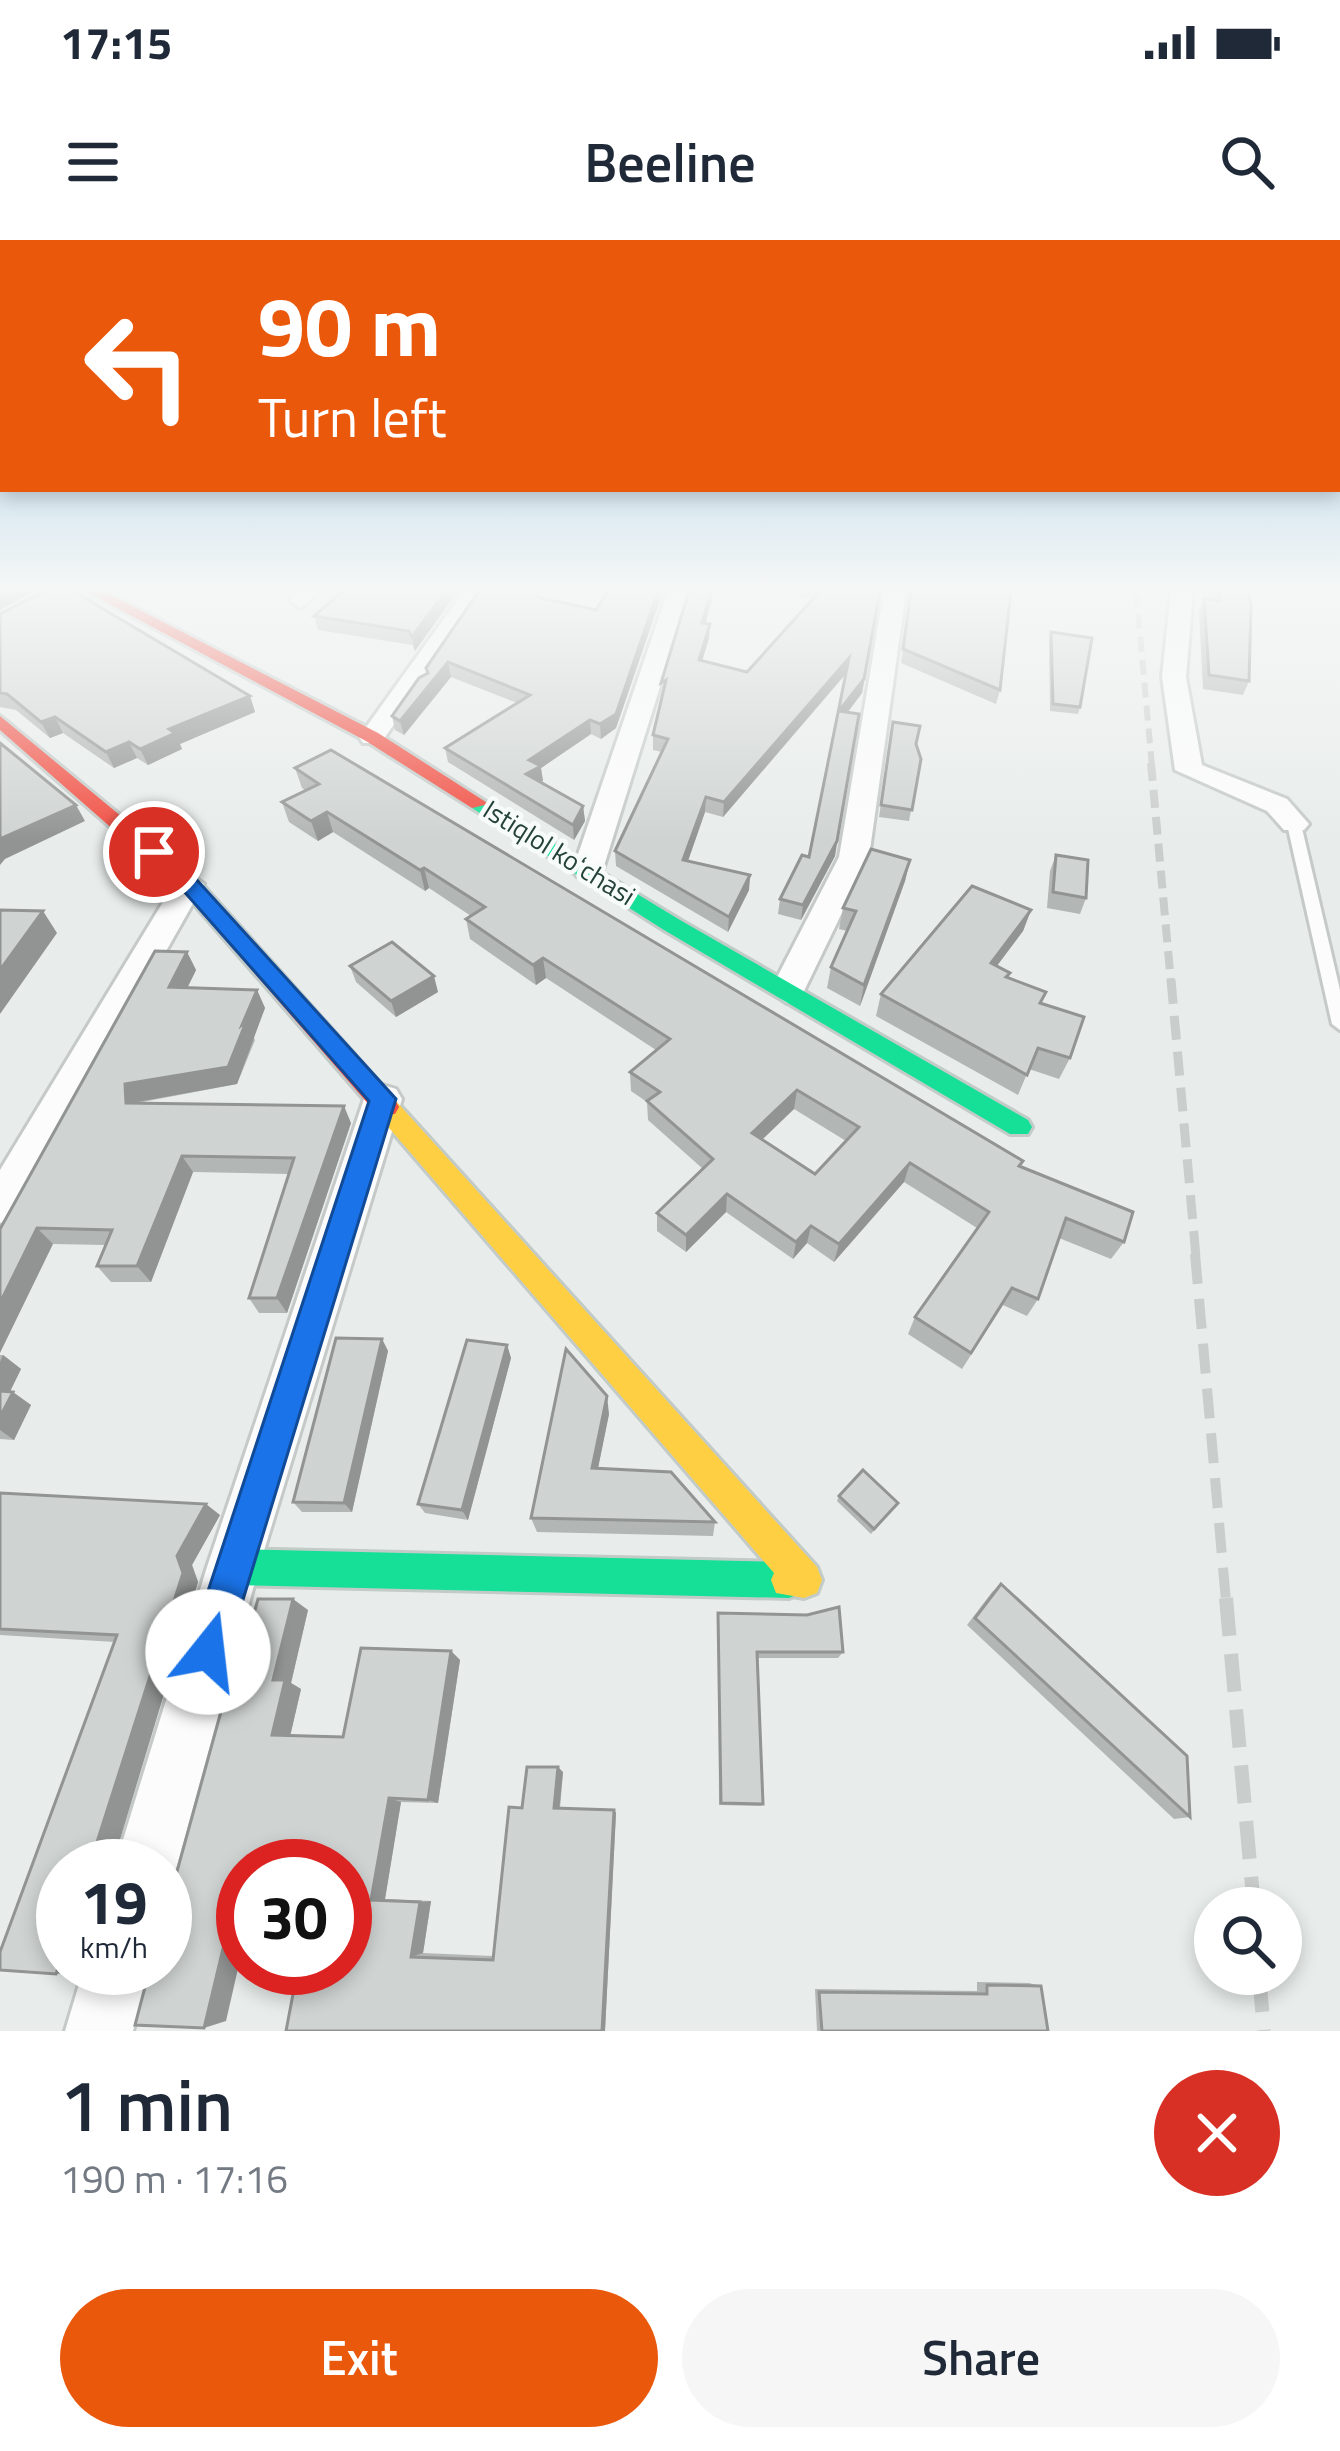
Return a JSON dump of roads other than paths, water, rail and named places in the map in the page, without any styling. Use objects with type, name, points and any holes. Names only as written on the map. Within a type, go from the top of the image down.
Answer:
[{"type":"street","name":"Istiqlol koʻchasi","points":[[254,675],[373,736],[671,925],[1019,1126]]},
{"type":"street","points":[[373,736],[416,675]]},
{"type":"street","points":[[587,869],[651,675]]},
{"type":"street","points":[[787,991],[854,857],[882,675]]},
{"type":"street","points":[[1174,675],[1189,770],[1277,805],[1294,824]]},
{"type":"street","points":[[0,721],[189,884],[804,1580],[232,1567]]},
{"type":"street","points":[[0,1206],[189,884]]},
{"type":"street","points":[[154,1839],[232,1567],[383,1099]]},
{"type":"street","points":[[99,2031],[109,1995]]},
{"type":"lane","points":[[1294,824],[1340,1024]]},
{"type":"railway","points":[[1144,675],[1152,766]]},
{"type":"railway","points":[[1151,763],[1171,983]]},
{"type":"railway","points":[[1171,980],[1196,1257]]},
{"type":"railway","points":[[1195,1254],[1226,1601]]},
{"type":"railway","points":[[1226,1598],[1252,1887]]},
{"type":"railway","points":[[1261,1995],[1264,2031]]}]
